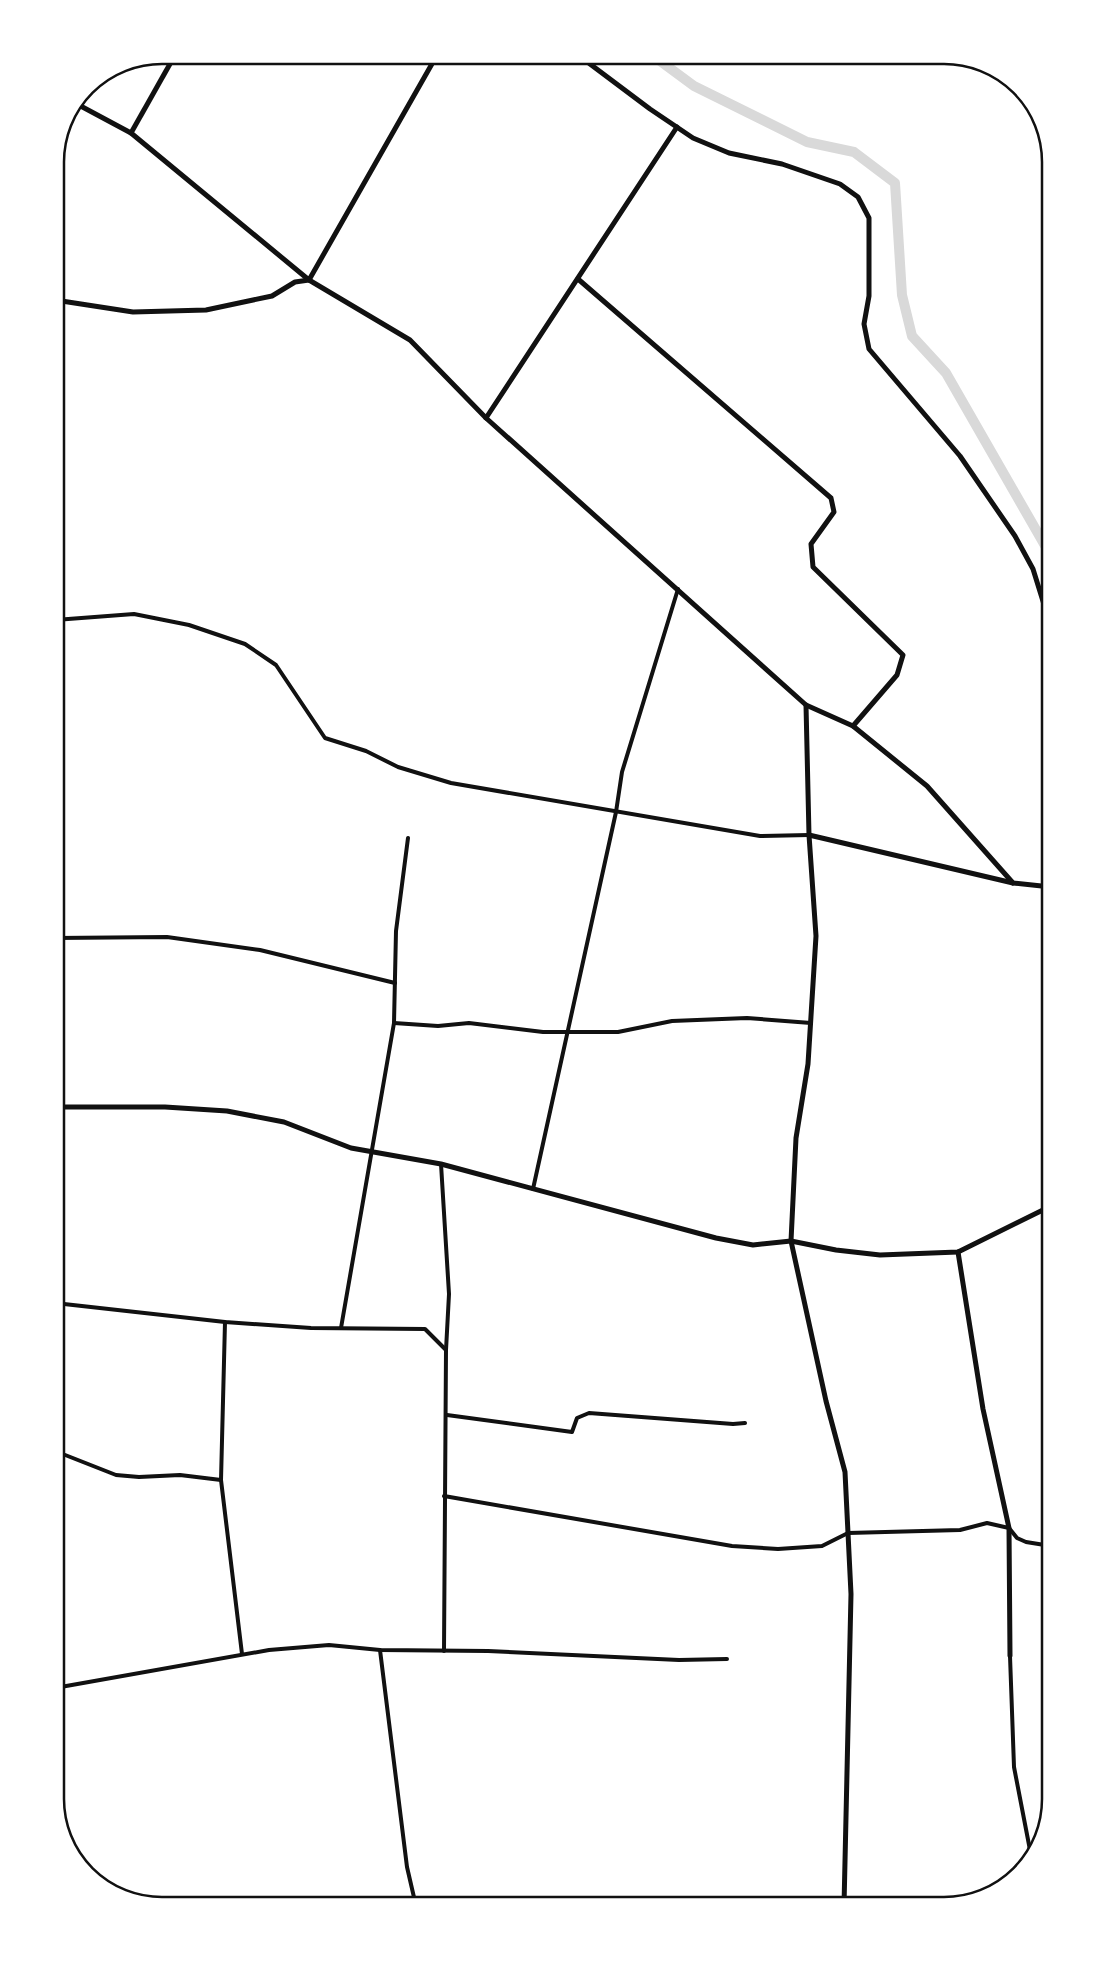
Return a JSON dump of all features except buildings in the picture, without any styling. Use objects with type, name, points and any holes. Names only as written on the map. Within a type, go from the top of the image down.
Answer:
[{"type":"street","points":[[131,133],[170,64]]},
{"type":"street","points":[[309,280],[433,64]]},
{"type":"street","points":[[590,64],[693,138],[730,153],[782,164],[840,184],[858,197],[869,218],[869,296],[864,324],[869,349],[960,456],[1015,536],[1033,569],[1042,598]]},
{"type":"street","points":[[81,106],[131,133],[309,280],[410,340],[486,418],[806,705],[854,726],[927,786],[1013,883]]},
{"type":"street","points":[[486,418],[677,127]]},
{"type":"street","points":[[578,279],[831,498],[834,512],[811,544],[813,567],[903,655],[897,675],[854,726]]},
{"type":"street","points":[[64,301],[133,312],[206,310],[272,296],[294,282],[309,280]]},
{"type":"street","points":[[806,705],[809,835],[816,936],[808,1064],[796,1138],[791,1241],[826,1401],[845,1472],[851,1594],[844,1897]]},
{"type":"street","points":[[809,835],[1013,883],[1042,886]]},
{"type":"street","points":[[64,1107],[165,1107],[227,1111],[284,1122],[352,1148],[441,1164],[716,1238],[753,1245],[791,1241],[836,1250],[880,1255],[958,1252],[1042,1210]]},
{"type":"street","points":[[958,1252],[983,1409],[1009,1528],[1010,1656]]},
{"type":"lane","points":[[533,1189],[616,812],[622,772],[678,589]]},
{"type":"lane","points":[[64,619],[134,614],[189,625],[245,644],[276,666],[325,738],[366,751],[398,767],[451,783],[760,836],[809,835]]},
{"type":"lane","points":[[341,1328],[394,1023],[396,931],[408,838]]},
{"type":"lane","points":[[64,938],[167,937],[260,950],[395,984]]},
{"type":"lane","points":[[394,1023],[438,1026],[469,1023],[543,1032],[618,1032],[672,1021],[747,1018],[811,1022]]},
{"type":"lane","points":[[441,1164],[449,1294],[446,1350],[444,1651]]},
{"type":"lane","points":[[64,1304],[225,1322],[341,1328],[425,1329],[446,1350]]},
{"type":"lane","points":[[225,1322],[221,1480],[242,1654]]},
{"type":"lane","points":[[447,1415],[572,1432],[577,1418],[589,1413],[733,1424],[745,1423]]},
{"type":"lane","points":[[64,1455],[116,1475],[180,1475],[221,1480]]},
{"type":"lane","points":[[444,1496],[732,1546],[778,1549],[822,1546],[848,1533],[960,1530],[987,1524],[1009,1528],[1017,1538],[1042,1544]]},
{"type":"lane","points":[[64,1686],[242,1654],[329,1645],[380,1650],[679,1660],[727,1659]]},
{"type":"lane","points":[[380,1650],[407,1867],[414,1897]]},
{"type":"lane","points":[[1010,1656],[1014,1767],[1029,1847]]},
{"type":"waterway","points":[[664,64],[694,86],[807,142],[854,152],[895,183],[902,295],[912,336],[946,373],[1042,540]]}]
